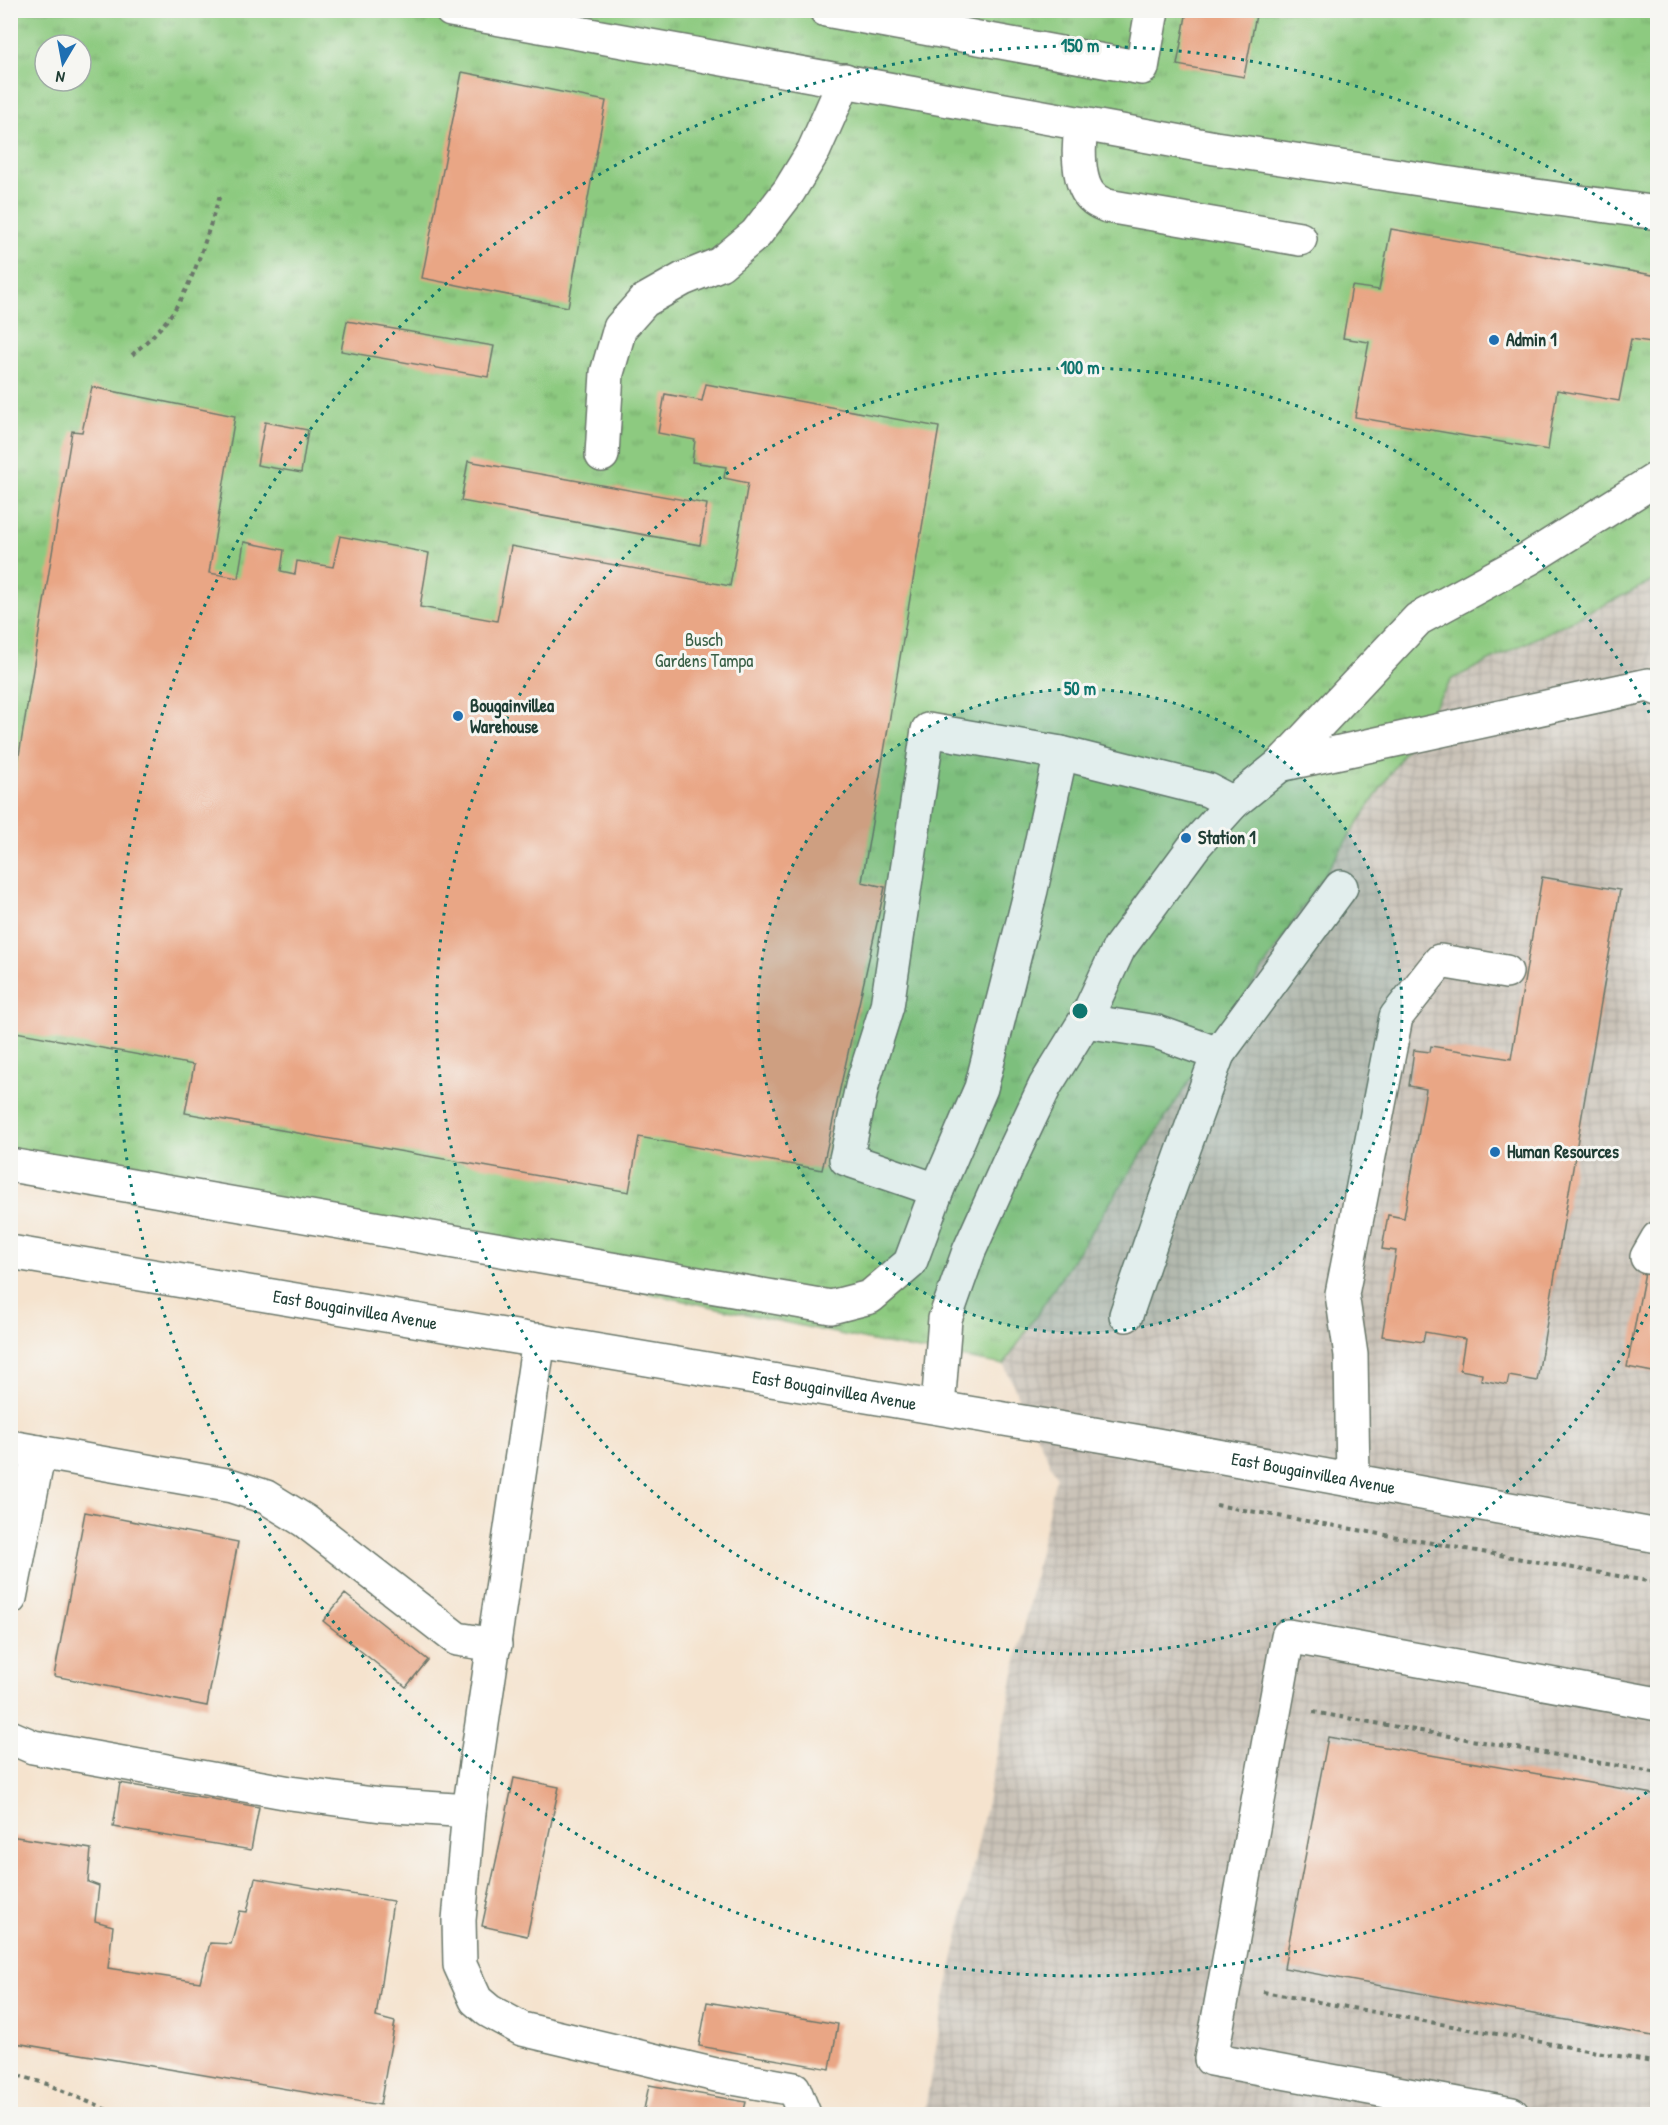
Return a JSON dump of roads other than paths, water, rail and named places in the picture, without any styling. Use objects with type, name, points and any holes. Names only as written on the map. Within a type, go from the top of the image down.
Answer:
[{"type":"street","points":[[451,10],[1215,148],[1658,213]]},
{"type":"street","points":[[826,10],[1142,68],[1152,10]]},
{"type":"street","points":[[602,455],[607,373],[620,328],[644,301],[683,279],[720,264],[756,234],[789,191],[814,150],[844,80]]},
{"type":"street","points":[[1082,124],[1078,144],[1080,162],[1084,187],[1093,199],[1107,206],[1300,239]]},
{"type":"street","points":[[938,1407],[945,1319],[969,1251],[1045,1086],[1085,1021],[1119,948],[1196,844],[1233,803],[1280,765],[1418,619],[1530,558],[1658,478]]},
{"type":"street","points":[[1280,765],[1648,685],[1658,689]]},
{"type":"street","points":[[937,1190],[846,1159],[862,1082],[888,1006],[928,730],[1061,753],[1208,790],[1233,803]]},
{"type":"street","points":[[10,1165],[831,1307],[870,1297],[910,1263],[937,1190],[981,1088],[1031,890],[1061,753]]},
{"type":"street","points":[[1126,1315],[1218,1054],[1341,887]]},
{"type":"street","points":[[1353,1480],[1351,1356],[1342,1294],[1396,1017],[1440,961],[1506,972]]},
{"type":"street","points":[[1085,1021],[1157,1032],[1218,1054]]},
{"type":"street","name":"East Bougainvillea Avenue","points":[[10,1252],[938,1407],[1658,1536]]},
{"type":"street","points":[[539,1341],[469,1811],[459,1920],[459,1965],[476,2000],[489,2011],[522,2029],[716,2075],[794,2089],[804,2115]]},
{"type":"street","points":[[10,1598],[25,1450],[232,1486],[266,1497],[305,1521],[457,1639],[495,1646]]},
{"type":"street","points":[[1512,2115],[1210,2059],[1288,1636],[1658,1704]]},
{"type":"street","points":[[10,1737],[33,1747],[290,1792],[381,1805],[469,1811]]},
{"type":"place","name":"Admin 1","points":[[1494,340]]},
{"type":"place","name":"Bougainvillea Warehouse","points":[[458,716]]},
{"type":"place","name":"Station 1","points":[[1186,838]]},
{"type":"place","name":"Human Resources","points":[[1495,1152]]},
{"type":"park label","name":"Busch Gardens Tampa","points":[[704,650]]}]
